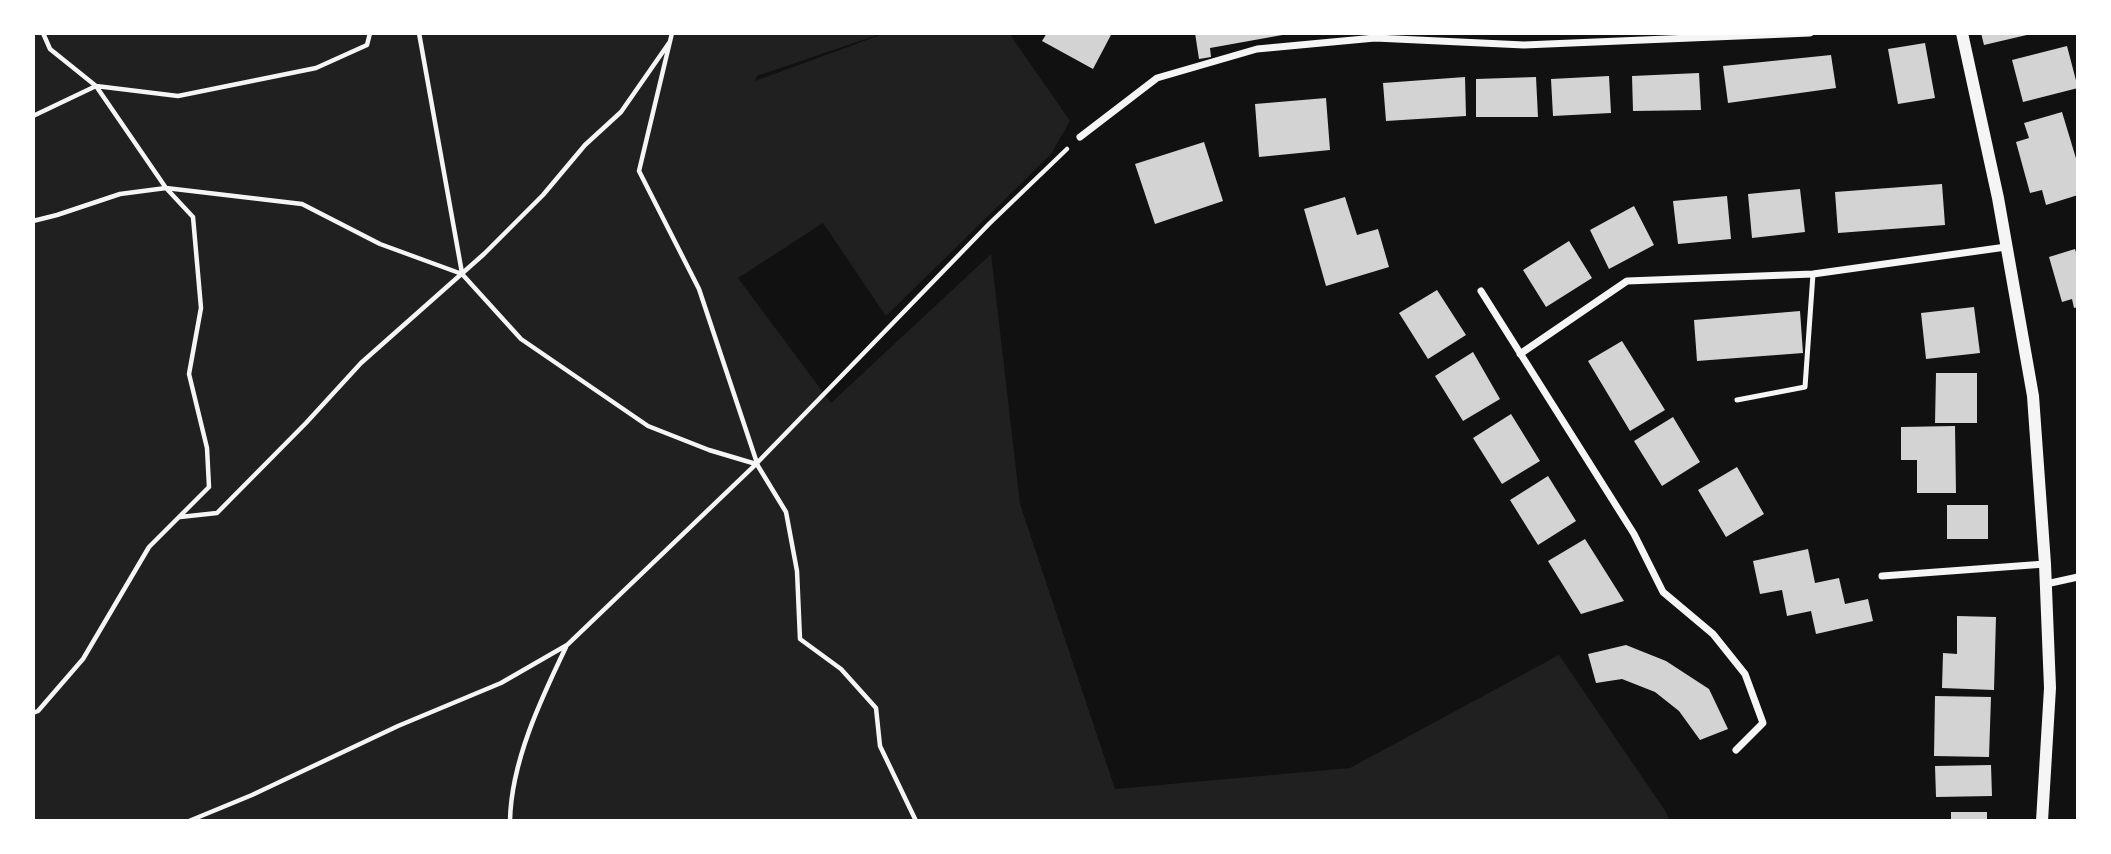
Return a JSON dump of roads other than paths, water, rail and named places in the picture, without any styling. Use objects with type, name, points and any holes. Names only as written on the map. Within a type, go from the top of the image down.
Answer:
[{"type":"street","points":[[1080,136],[1157,78],[1257,49],[1377,36],[1524,45],[1810,33]]},
{"type":"street","points":[[1962,33],[1998,198],[2033,397],[2045,564],[2050,688],[2042,821]]},
{"type":"street","points":[[1520,354],[1627,281],[1813,274],[2006,247]]},
{"type":"street","points":[[1481,291],[1634,534],[1663,593],[1713,634],[1745,674],[1763,723],[1736,750]]},
{"type":"street","points":[[1882,576],[2045,564]]},
{"type":"street","points":[[2046,584],[2078,577]]},
{"type":"lane","points":[[1737,400],[1805,387],[1813,274]]}]
